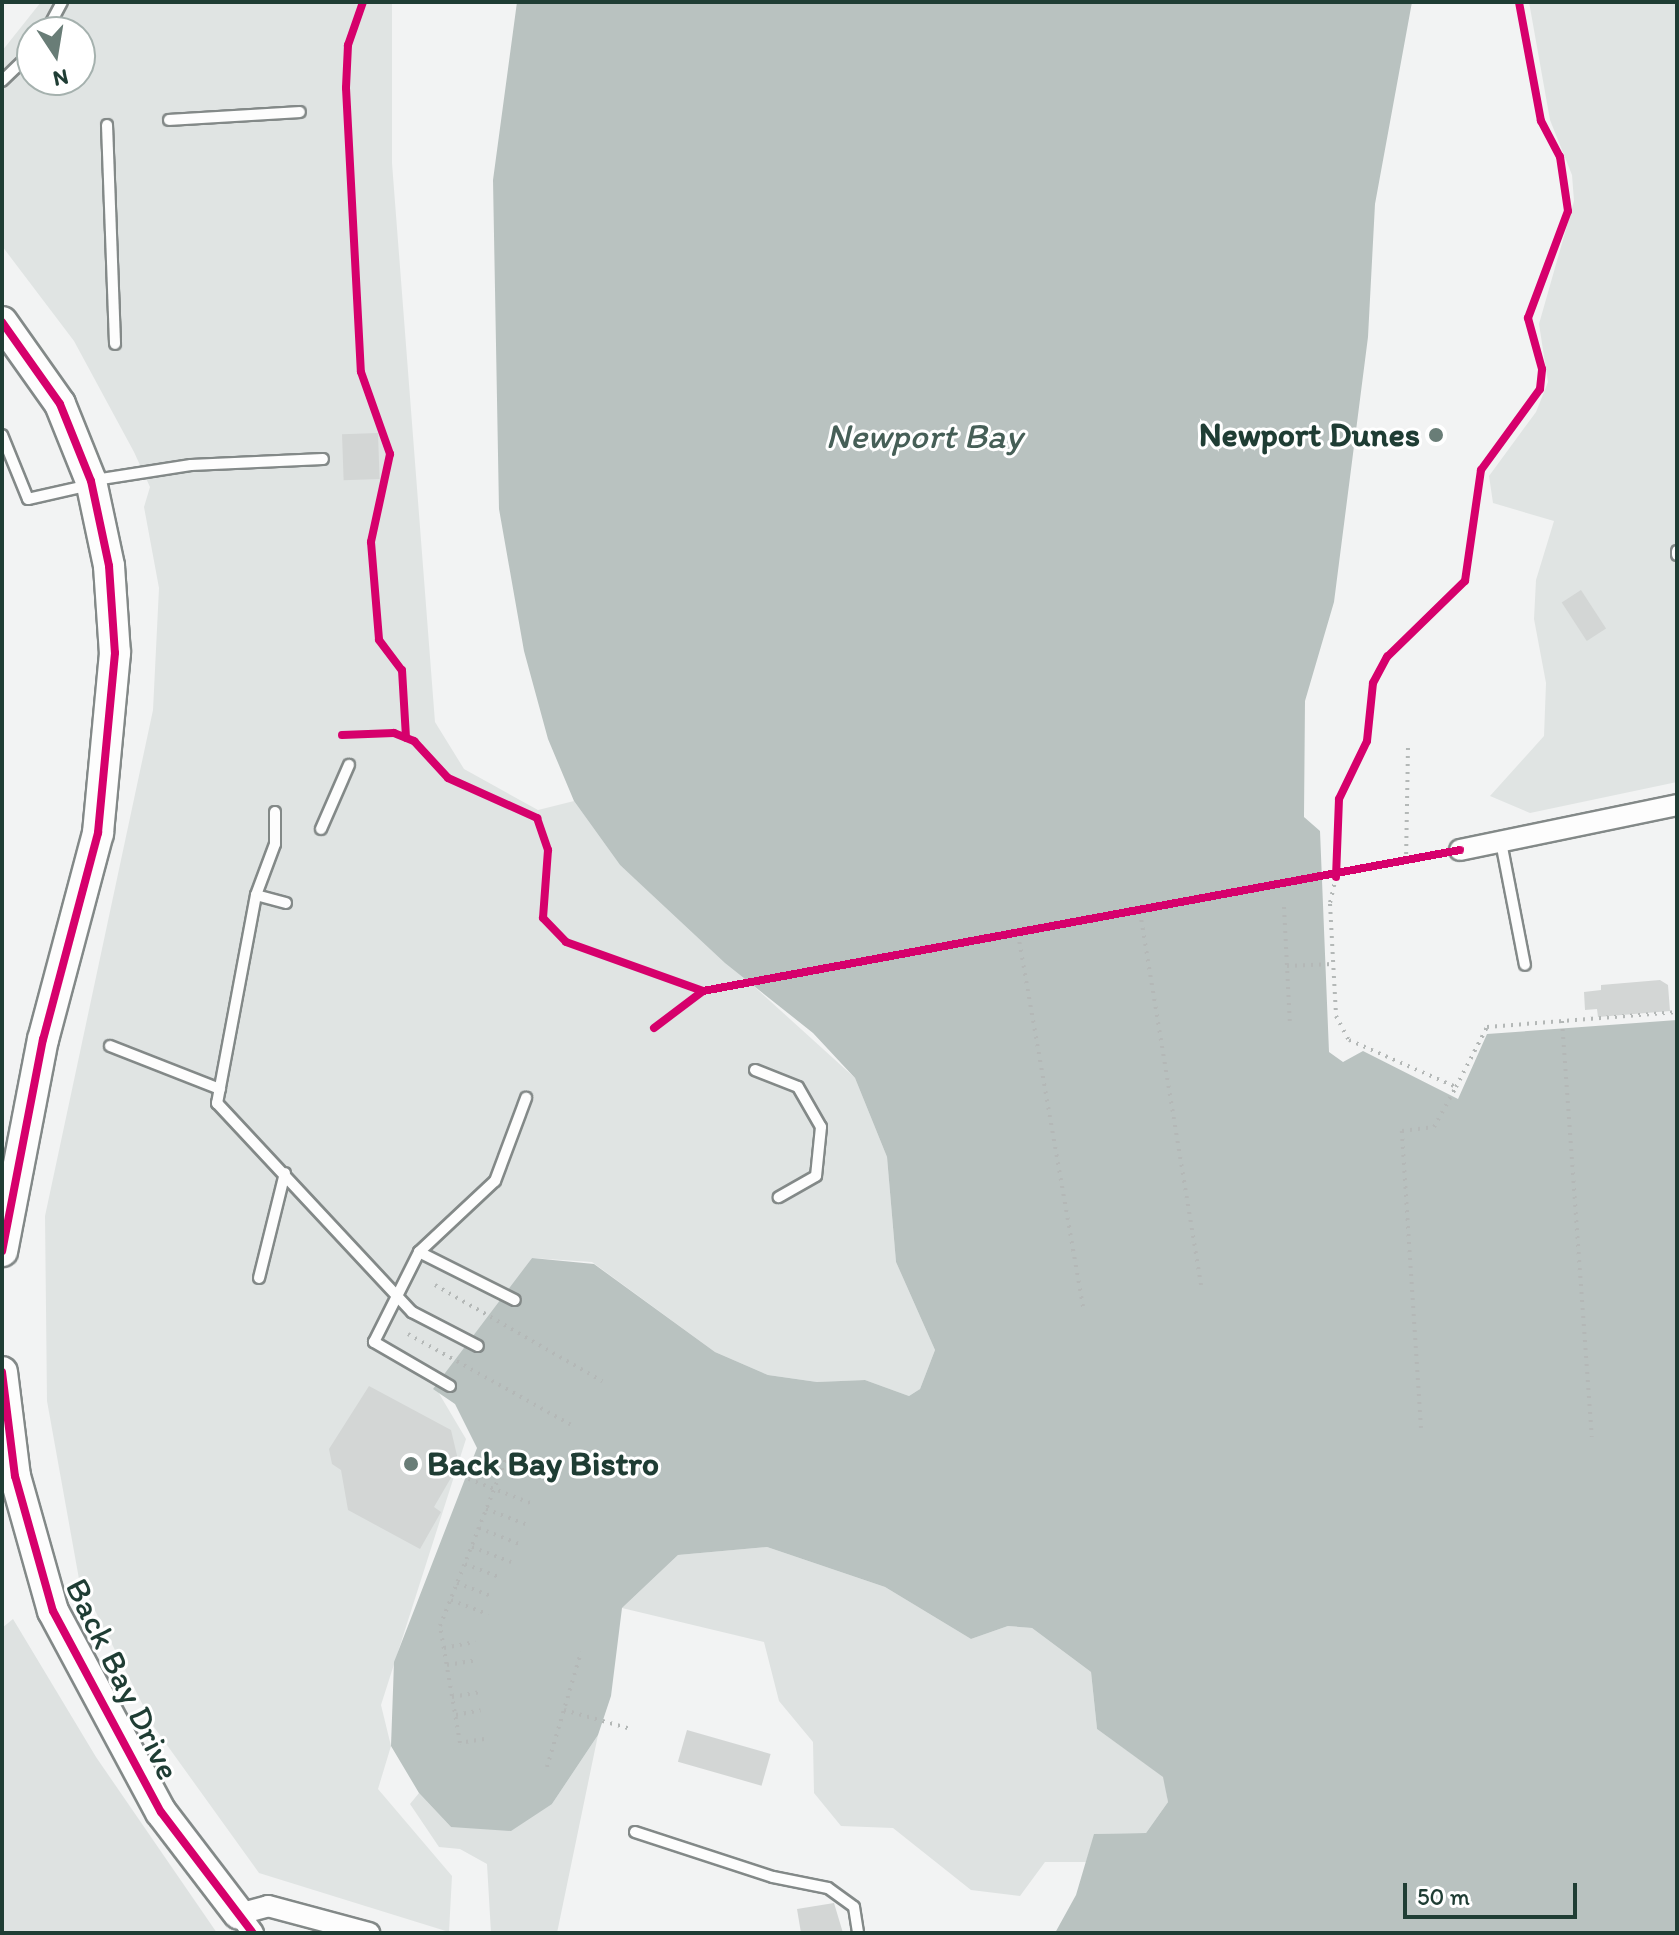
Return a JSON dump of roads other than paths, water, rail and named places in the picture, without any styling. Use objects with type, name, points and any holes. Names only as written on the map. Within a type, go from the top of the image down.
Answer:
[{"type":"street","points":[[2,322],[60,404],[91,483],[109,566],[114,639],[108,766],[98,833],[11,1181],[2,1251]]},
{"type":"street","points":[[1460,850],[1677,805]]},
{"type":"street","name":"Back Bay Drive","points":[[2,1372],[15,1476],[53,1611],[161,1812],[246,1924]]},
{"type":"street","points":[[246,1924],[268,1906],[369,1933]]},
{"type":"lane","points":[[169,120],[300,112]]},
{"type":"lane","points":[[107,125],[115,344]]},
{"type":"lane","points":[[2,435],[28,499],[91,483],[191,465],[323,459]]},
{"type":"lane","points":[[321,829],[349,765]]},
{"type":"lane","points":[[275,812],[275,844],[256,895],[217,1103],[412,1312],[478,1346]]},
{"type":"lane","points":[[1501,842],[1525,965]]},
{"type":"lane","points":[[256,895],[286,903]]},
{"type":"lane","points":[[110,1046],[220,1089]]},
{"type":"lane","points":[[755,1070],[798,1087],[821,1127],[816,1176],[779,1197]]},
{"type":"lane","points":[[450,1386],[374,1342],[419,1252],[495,1181],[526,1098]]},
{"type":"lane","points":[[259,1278],[285,1173]]},
{"type":"lane","points":[[419,1252],[515,1300]]},
{"type":"lane","points":[[635,1832],[773,1877],[828,1888],[854,1907],[858,1933]]},
{"type":"water","name":"Newport Bay","points":[[517,2],[1412,2],[1375,204],[1368,337],[1334,602],[1305,701],[1304,817],[1320,831],[1329,1052],[1343,1062],[1363,1051],[1458,1099],[1487,1034],[1677,1020],[1677,1933],[1055,1933],[1076,1895],[1094,1834],[1146,1833],[1168,1802],[1163,1777],[1097,1729],[1091,1672],[1032,1628],[1008,1626],[971,1639],[885,1587],[767,1547],[678,1555],[622,1608],[611,1696],[598,1735],[552,1804],[511,1831],[451,1827],[419,1793],[391,1746],[394,1662],[477,1448],[455,1404],[433,1389],[532,1258],[594,1264],[715,1352],[768,1375],[817,1382],[865,1380],[909,1396],[920,1389],[935,1350],[896,1262],[887,1157],[855,1078],[813,1033],[725,963],[620,865],[574,801],[548,739],[524,651],[499,509],[493,180]]},
{"type":"place","name":"Newport Dunes","points":[[1436,435]]},
{"type":"place","name":"Back Bay Bistro","points":[[411,1464]]}]
